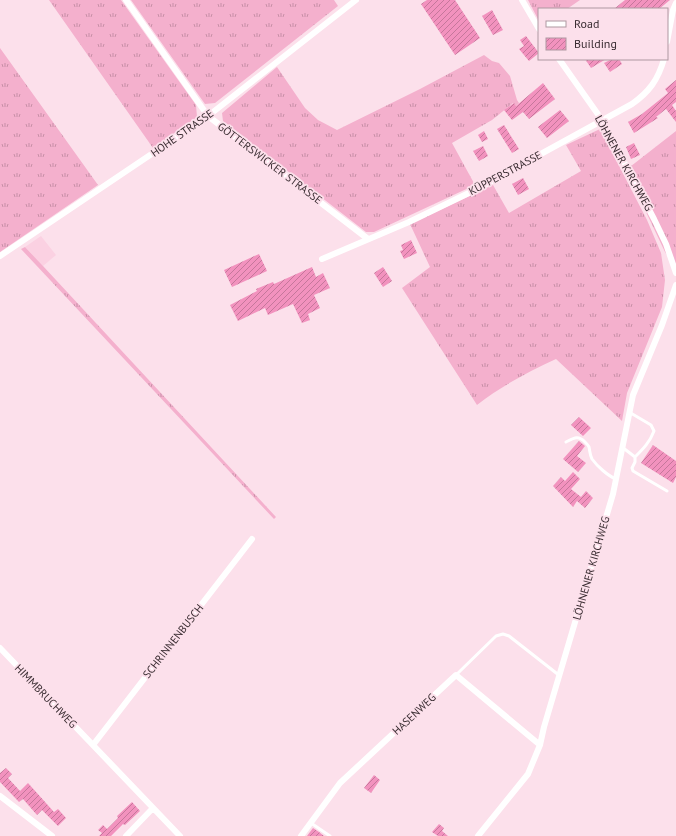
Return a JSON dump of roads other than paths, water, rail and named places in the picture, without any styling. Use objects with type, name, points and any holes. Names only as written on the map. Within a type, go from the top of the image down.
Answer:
[{"type":"street","name":"GÖTTERSWICKER STRASSE","points":[[126,0],[208,116],[368,239]]},
{"type":"street","name":"HOHE STRASSE","points":[[0,256],[208,116],[356,0]]},
{"type":"street","points":[[522,0],[538,27]]},
{"type":"street","points":[[668,37],[673,10],[676,3]]},
{"type":"street","name":"LÖHNENER KIRCHWEG","points":[[560,60],[602,120],[654,219],[666,244],[676,273]]},
{"type":"street","name":"KÜPPERSTRASSE","points":[[322,259],[409,222],[491,182],[632,104],[644,95],[652,86],[662,67],[664,60]]},
{"type":"street","name":"LÖHNENER KIRCHWEG","points":[[478,836],[528,774],[540,745],[611,501],[633,395],[662,325],[676,285]]},
{"type":"street","name":"SCHRINNENBUSCH","points":[[94,744],[252,539]]},
{"type":"street","name":"HIMMBRUCHWEG","points":[[0,648],[94,744],[180,836]]},
{"type":"street","points":[[456,675],[540,745]]},
{"type":"street","name":"HASENWEG","points":[[302,836],[340,783],[456,675]]},
{"type":"street","points":[[0,796],[52,836]]},
{"type":"street","points":[[126,836],[153,808]]},
{"type":"lane","points":[[629,411],[651,425],[654,431],[646,446],[635,457],[635,462],[632,468],[633,471],[667,492]]},
{"type":"lane","points":[[566,442],[575,437],[582,439],[587,444],[594,461],[611,477],[616,479]]},
{"type":"lane","points":[[622,447],[635,457]]},
{"type":"lane","points":[[456,675],[496,636],[502,634],[509,636],[560,676]]},
{"type":"lane","points":[[311,823],[330,836]]}]
